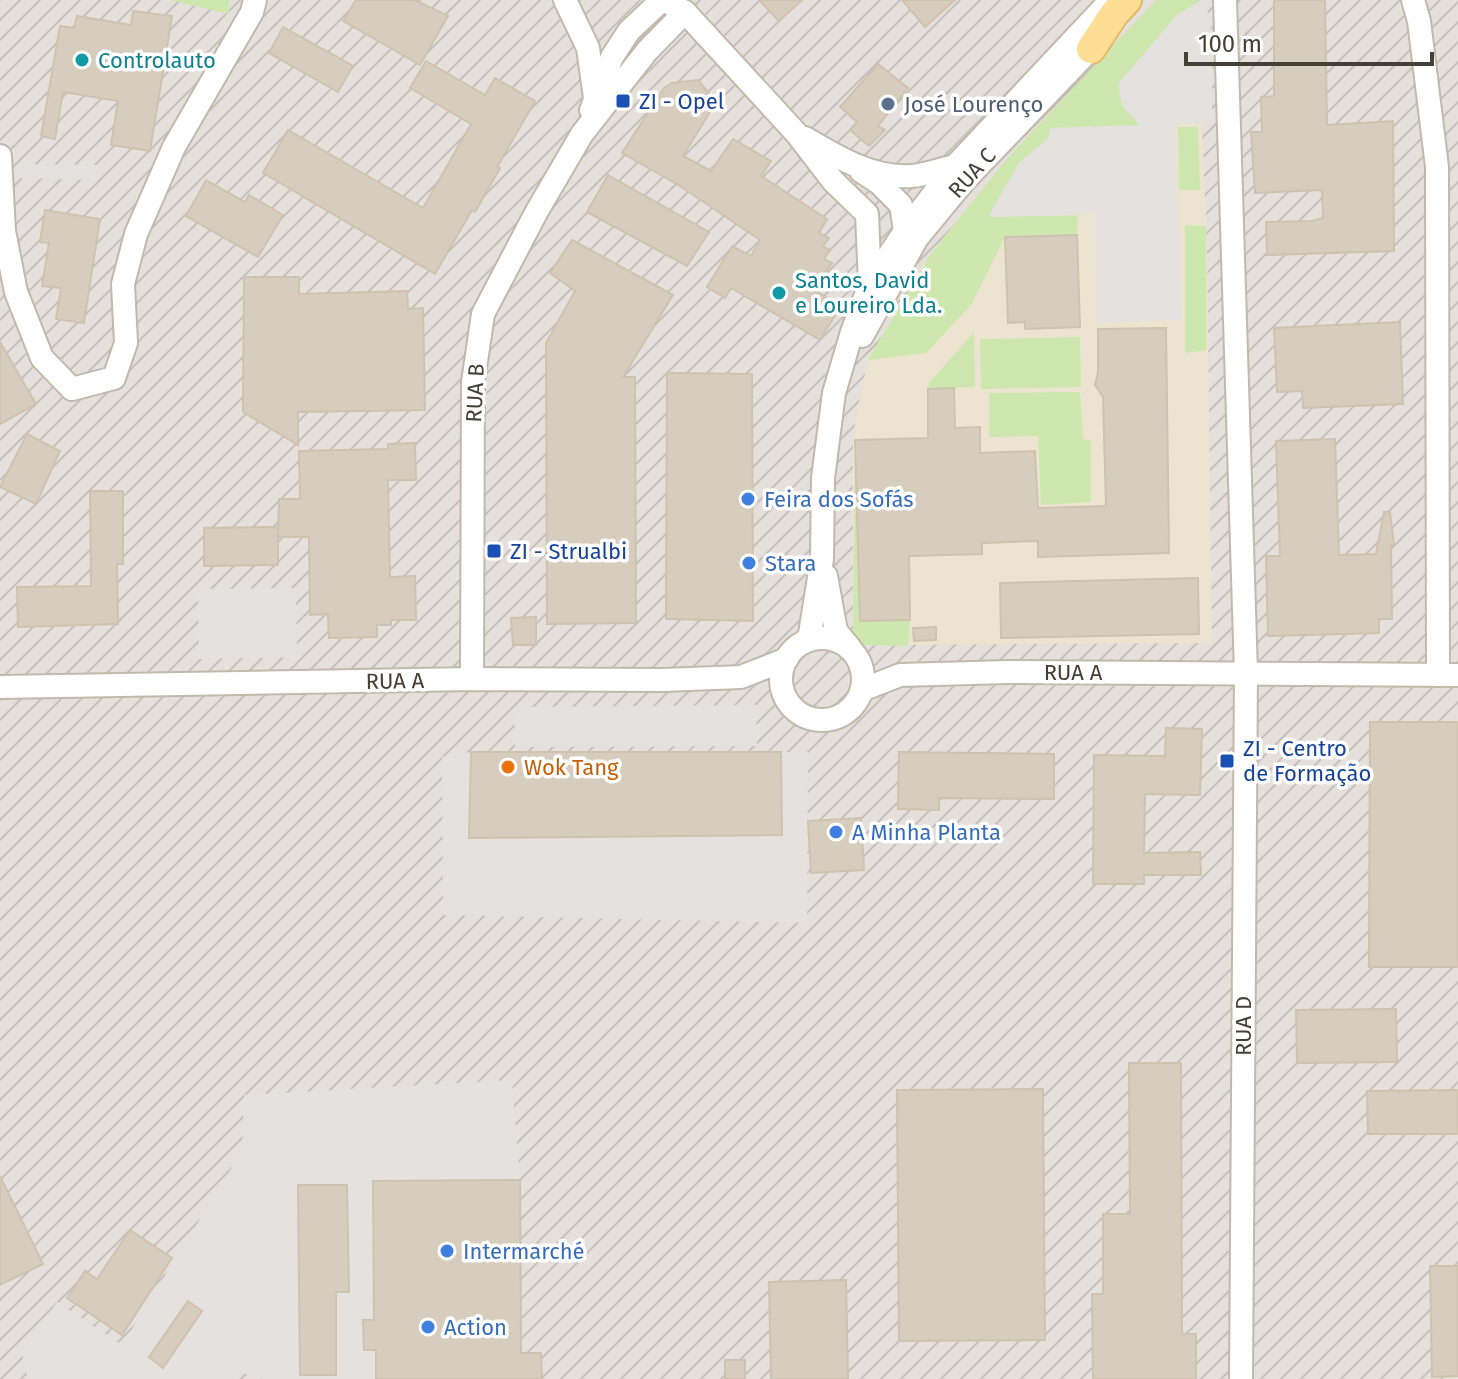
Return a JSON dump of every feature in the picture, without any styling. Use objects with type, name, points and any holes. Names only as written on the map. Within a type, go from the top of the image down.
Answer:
[{"type":"main road","points":[[1091,49],[1127,0]]},
{"type":"street","points":[[0,156],[4,231],[16,292],[42,358],[72,389],[114,378],[126,343],[123,284],[136,234],[174,147],[252,12],[255,0]]},
{"type":"street","name":"RUA B","points":[[565,0],[588,48],[595,99]]},
{"type":"street","points":[[663,0],[685,12],[797,134],[833,181],[867,214],[886,226],[911,234]]},
{"type":"street","name":"RUA B","points":[[582,134],[612,57],[629,31],[663,0]]},
{"type":"street","name":"RUA C","points":[[841,372],[911,234],[955,166],[1111,0]]},
{"type":"street","name":"RUA C","points":[[809,640],[822,559],[823,478],[834,393],[870,284],[911,234],[1137,0]]},
{"type":"street","name":"RUA D","points":[[1225,0],[1246,673],[1239,1373]]},
{"type":"street","points":[[1413,0],[1419,21],[1437,167],[1448,675]]},
{"type":"street","name":"RUA B","points":[[472,679],[473,382],[483,314],[582,134],[647,51],[685,12]]},
{"type":"street","points":[[797,134],[879,183],[901,205],[911,234]]},
{"type":"street","points":[[852,165],[911,177],[955,166]]},
{"type":"street","points":[[867,214],[870,284]]},
{"type":"street","name":"RUA C","points":[[822,559],[836,631],[853,652]]},
{"type":"street","points":[[830,639],[853,652],[861,666],[862,690],[848,712],[822,721],[797,712],[783,692],[782,669],[792,651],[809,640],[830,639]]},
{"type":"street","name":"RUA A","points":[[853,652],[900,675]]},
{"type":"street","name":"RUA A","points":[[0,687],[472,679],[663,680],[741,677],[787,659]]},
{"type":"street","name":"RUA A","points":[[862,690],[900,675],[1008,672],[1448,675]]},
{"type":"street","points":[[741,677],[783,692]]},
{"type":"shaded area","points":[[0,0],[1458,0],[1458,1379],[0,1379]]},
{"type":"shaded area","points":[[1205,0],[1212,32],[1212,122],[1175,124],[1182,320],[1098,323],[1095,212],[988,217],[1019,163],[1049,139],[1050,128],[1140,125],[1122,106],[1118,84],[1176,16]]},
{"type":"shaded area","points":[[1202,123],[1207,245],[1212,643],[862,645],[853,637],[853,435],[868,360],[932,252],[1006,160],[1175,124]]},
{"type":"shaded area","points":[[20,164],[98,165],[95,180],[20,178]]},
{"type":"shaded area","points":[[296,588],[297,657],[199,659],[198,589]]},
{"type":"shaded area","points":[[756,705],[757,746],[515,747],[514,707]]},
{"type":"shaded area","points":[[471,752],[469,838],[782,834],[781,752],[808,752],[807,923],[443,915],[442,757]]},
{"type":"shaded area","points":[[512,1080],[520,1180],[373,1181],[374,1320],[363,1321],[364,1349],[376,1350],[376,1379],[263,1379],[243,1373],[238,1379],[28,1379],[22,1353],[57,1302],[122,1345],[242,1151],[244,1095]]},
{"type":"green space","points":[[169,0],[229,0],[229,14]]},
{"type":"green space","points":[[1156,0],[1201,0],[1176,16],[1141,125],[1051,128],[1049,138],[1019,163],[989,217],[1078,215],[1077,235],[1005,237],[971,305],[926,353],[868,360],[932,252],[1006,160]]},
{"type":"green space","points":[[1178,127],[1198,127],[1200,190],[1179,190]]},
{"type":"green space","points":[[1185,225],[1206,226],[1206,350],[1185,353]]},
{"type":"green space","points":[[974,332],[975,387],[928,389],[929,383]]},
{"type":"green space","points":[[1080,337],[1081,387],[981,389],[980,339]]},
{"type":"green space","points":[[1080,392],[1083,439],[1091,440],[1091,502],[1041,505],[1038,436],[989,437],[989,393]]},
{"type":"green space","points":[[855,440],[860,621],[910,620],[908,646],[862,645],[853,637]]},
{"type":"building","points":[[356,0],[415,0],[448,16],[420,65],[343,21]]},
{"type":"building","points":[[759,0],[802,0],[779,21]]},
{"type":"building","points":[[902,0],[955,0],[925,27]]},
{"type":"building","points":[[1274,0],[1325,0],[1327,125],[1393,121],[1394,251],[1267,255],[1266,222],[1323,218],[1322,190],[1255,193],[1251,132],[1262,132],[1261,97],[1274,96]]},
{"type":"building","points":[[133,11],[172,16],[150,151],[111,145],[118,101],[63,92],[55,139],[41,136],[60,26],[74,28],[77,16],[131,25]]},
{"type":"building","points":[[283,27],[353,66],[338,92],[269,53]]},
{"type":"building","points":[[426,61],[485,95],[495,78],[535,101],[475,212],[472,210],[435,274],[263,173],[288,130],[423,208],[471,124],[410,88]]},
{"type":"building","points":[[878,64],[908,88],[878,126],[885,130],[869,146],[850,130],[857,122],[840,107]]},
{"type":"building","points":[[698,80],[716,102],[683,156],[711,171],[733,139],[771,161],[761,176],[827,219],[819,233],[829,238],[823,246],[830,250],[824,259],[832,263],[813,289],[841,306],[820,340],[731,288],[725,298],[707,287],[732,246],[751,256],[760,240],[680,186],[622,153],[664,88],[672,83]]},
{"type":"building","points":[[608,175],[709,232],[687,266],[587,212]]},
{"type":"building","points":[[206,180],[245,202],[249,195],[283,215],[258,257],[186,216]]},
{"type":"building","points":[[45,210],[100,219],[84,323],[56,319],[61,288],[42,286],[49,243],[40,242]]},
{"type":"building","points":[[1077,235],[1080,327],[1025,329],[1025,322],[1008,323],[1005,237]]},
{"type":"building","points":[[572,240],[673,295],[623,377],[635,377],[636,623],[547,624],[546,343],[575,291],[550,273]]},
{"type":"building","points":[[244,277],[299,277],[299,294],[407,291],[408,309],[423,308],[425,410],[298,412],[298,445],[243,412]]},
{"type":"building","points":[[1400,322],[1403,404],[1303,408],[1302,391],[1277,392],[1274,328]]},
{"type":"building","points":[[1166,328],[1169,553],[1038,557],[1038,541],[982,543],[982,554],[909,556],[910,620],[860,621],[855,440],[928,438],[928,389],[954,388],[955,428],[980,427],[980,453],[1035,451],[1038,508],[1106,506],[1103,397],[1095,385],[1098,329]]},
{"type":"building","points":[[0,342],[36,404],[0,424]]},
{"type":"building","points":[[667,373],[752,374],[753,621],[666,619]]},
{"type":"building","points":[[27,434],[60,451],[36,504],[0,487]]},
{"type":"building","points":[[1335,439],[1339,555],[1376,554],[1384,512],[1390,512],[1394,545],[1391,546],[1392,619],[1379,619],[1379,633],[1268,636],[1266,556],[1280,556],[1276,441]]},
{"type":"building","points":[[415,443],[416,480],[388,480],[390,577],[415,576],[416,620],[391,620],[391,625],[377,625],[377,637],[329,638],[328,614],[310,615],[309,537],[278,537],[279,499],[300,499],[299,451],[388,449],[388,444]]},
{"type":"building","points":[[90,491],[123,491],[123,564],[117,564],[118,624],[18,627],[17,587],[91,586]]},
{"type":"building","points":[[278,527],[278,565],[204,566],[204,528]]},
{"type":"building","points":[[1198,578],[1199,634],[1001,638],[1000,583]]},
{"type":"building","points":[[536,617],[536,645],[513,645],[511,618]]},
{"type":"building","points":[[936,627],[936,640],[914,641],[913,628]]},
{"type":"building","points":[[1370,722],[1458,722],[1458,967],[1369,967]]},
{"type":"building","points":[[1166,728],[1202,729],[1200,795],[1145,794],[1144,853],[1200,852],[1201,875],[1144,875],[1144,884],[1093,884],[1094,755],[1165,756]]},
{"type":"building","points":[[471,752],[781,752],[782,835],[469,838]]},
{"type":"building","points":[[899,752],[1054,754],[1054,799],[939,798],[939,810],[898,809]]},
{"type":"building","points":[[861,818],[864,870],[811,873],[808,821]]},
{"type":"building","points":[[1396,1009],[1397,1062],[1297,1063],[1296,1010]]},
{"type":"building","points":[[1129,1063],[1181,1063],[1182,1334],[1196,1334],[1196,1379],[1093,1379],[1092,1294],[1103,1294],[1103,1214],[1130,1214]]},
{"type":"building","points":[[1043,1089],[1045,1340],[899,1341],[897,1090]]},
{"type":"building","points":[[1458,1090],[1458,1134],[1368,1134],[1367,1091]]},
{"type":"building","points":[[0,1176],[43,1264],[0,1285]]},
{"type":"building","name":"Intermarché","points":[[520,1180],[521,1353],[541,1353],[542,1379],[376,1379],[376,1350],[364,1350],[363,1320],[374,1320],[373,1181]]},
{"type":"building","points":[[298,1185],[347,1185],[349,1292],[336,1292],[336,1375],[300,1375]]},
{"type":"building","points":[[130,1230],[172,1258],[122,1335],[67,1298],[85,1271],[97,1279]]},
{"type":"building","points":[[1430,1266],[1458,1266],[1458,1376],[1432,1377]]},
{"type":"building","points":[[846,1280],[848,1379],[771,1379],[769,1282]]},
{"type":"building","points":[[188,1301],[202,1311],[163,1368],[149,1357]]},
{"type":"building","points":[[725,1360],[745,1360],[745,1379],[725,1379]]},
{"type":"place","name":"Controlauto","points":[[82,60]]},
{"type":"place","name":"ZI - Opel","points":[[623,101]]},
{"type":"place","name":"José Lourenço","points":[[888,104]]},
{"type":"place","name":"Santos, David e Loureiro Lda.","points":[[779,293]]},
{"type":"place","name":"Feira dos Sofás","points":[[748,499]]},
{"type":"place","name":"ZI - Strualbi","points":[[494,551]]},
{"type":"place","name":"Stara","points":[[749,563]]},
{"type":"place","name":"ZI - Centro de Formação","points":[[1227,761]]},
{"type":"place","name":"Wok Tang","points":[[508,767]]},
{"type":"place","name":"A Minha Planta","points":[[836,832]]},
{"type":"place","name":"Intermarché","points":[[447,1251]]},
{"type":"place","name":"Action","points":[[428,1327]]}]
